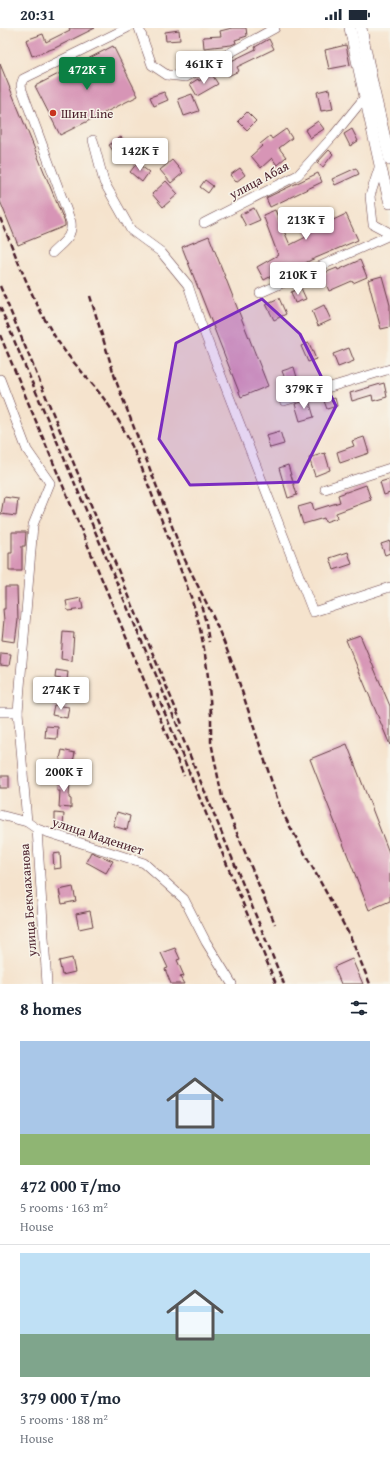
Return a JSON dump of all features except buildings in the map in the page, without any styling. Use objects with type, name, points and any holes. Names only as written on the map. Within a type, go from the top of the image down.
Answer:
[{"type":"main road","points":[[350,28],[365,97],[387,158]]},
{"type":"main road","points":[[361,28],[387,158],[390,203]]},
{"type":"street","points":[[52,252],[70,236],[72,228],[71,222],[22,90],[22,82],[24,79],[127,28]]},
{"type":"street","points":[[139,28],[152,65],[167,75],[186,77],[275,28]]},
{"type":"street","name":"улица Абая","points":[[204,223],[298,175],[334,135],[365,97]]},
{"type":"street","points":[[93,140],[104,182],[131,230],[161,252],[188,285],[201,324],[314,612],[390,588]]},
{"type":"street","points":[[387,158],[370,196],[373,224],[390,234]]},
{"type":"street","points":[[260,293],[390,234]]},
{"type":"street","points":[[284,401],[390,369]]},
{"type":"street","points":[[0,379],[28,450],[50,483],[33,525],[18,712],[27,822],[0,815]]},
{"type":"street","points":[[325,489],[390,468]]},
{"type":"street","points":[[0,712],[18,712]]},
{"type":"street","name":"улица Бекмаханова","points":[[27,822],[37,830],[47,984]]},
{"type":"street","name":"улица Мадениет","points":[[37,830],[144,864],[184,899],[206,942],[232,984]]},
{"type":"highlighted area","points":[[262,299],[300,334],[336,406],[298,482],[190,485],[159,439],[176,343]]},
{"type":"railway","points":[[0,218],[28,286],[44,319],[64,350],[113,411],[141,466],[196,612],[205,656],[211,715]]},
{"type":"railway","points":[[0,286],[182,724]]},
{"type":"railway","points":[[90,296],[116,381],[185,560],[211,612],[235,670],[281,810],[350,936],[370,984]]},
{"type":"railway","points":[[0,307],[181,734],[284,984]]},
{"type":"railway","points":[[0,335],[184,776]]},
{"type":"railway","points":[[199,597],[209,642]]},
{"type":"railway","points":[[157,694],[276,984]]},
{"type":"railway","points":[[211,710],[211,742],[222,797],[275,924]]},
{"type":"place","name":"Шин Line","points":[[53,113]]}]
